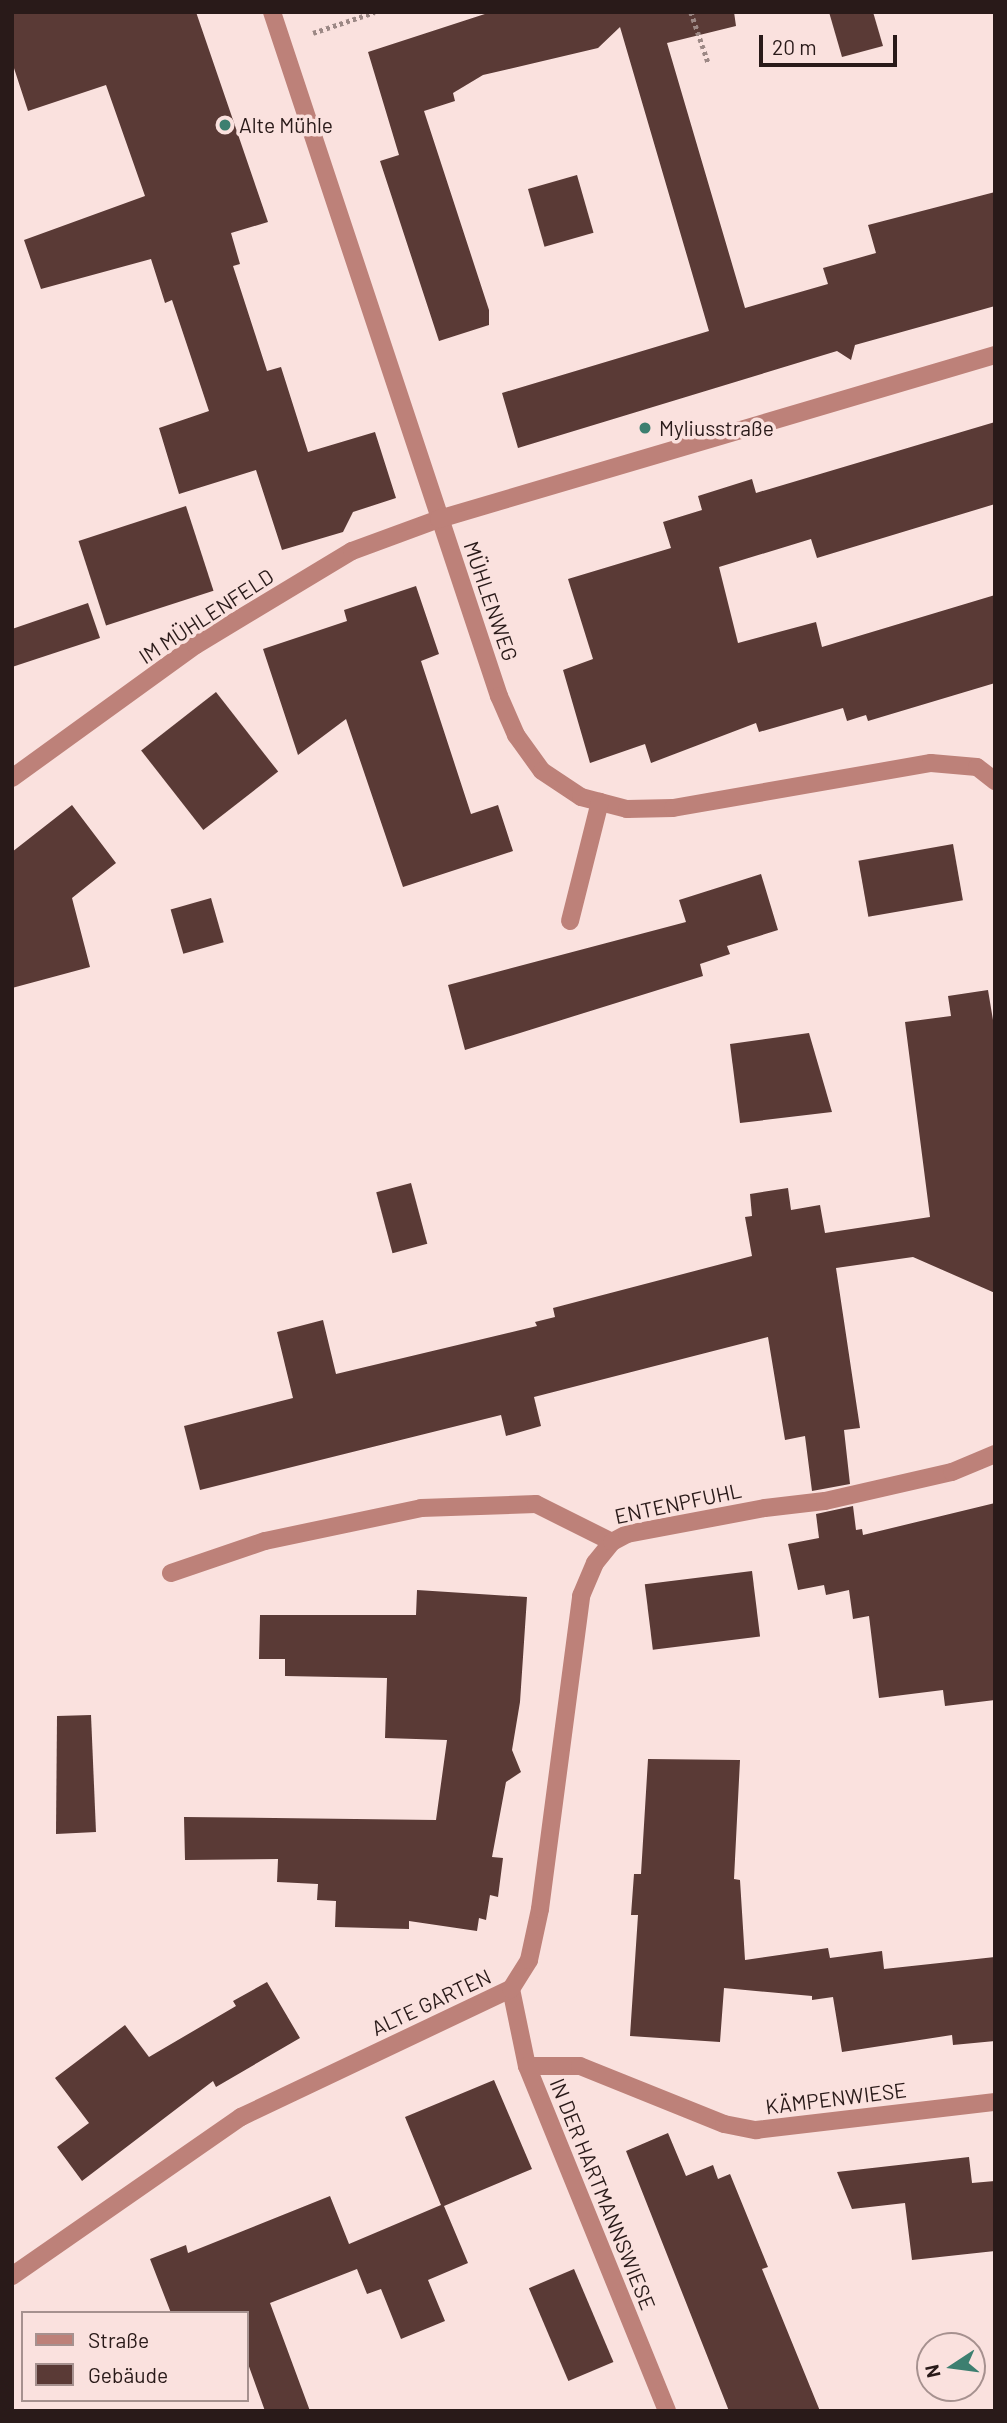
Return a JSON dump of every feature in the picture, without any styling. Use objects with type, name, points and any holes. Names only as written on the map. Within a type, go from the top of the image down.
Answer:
[{"type":"street","name":"MÜHLENWEG","points":[[272,12],[439,519],[516,735],[542,771],[581,797],[627,808],[673,808],[931,763],[977,768]]},
{"type":"street","points":[[439,519],[995,355]]},
{"type":"street","name":"IM MÜHLENFELD","points":[[12,778],[196,645],[352,551],[439,519]]},
{"type":"street","points":[[977,768],[995,761]]},
{"type":"street","points":[[977,768],[995,781]]},
{"type":"street","points":[[570,922],[600,802]]},
{"type":"street","name":"ENTENPFUHL","points":[[172,1573],[265,1541],[421,1508],[536,1504],[612,1542],[627,1534],[765,1507],[825,1501],[952,1472],[995,1454]]},
{"type":"street","name":"ALTE GARTEN","points":[[12,2276],[241,2117],[511,1989],[529,1960],[540,1909],[581,1596],[595,1563],[612,1542]]},
{"type":"street","name":"IN DER HARTMANNSWIESE","points":[[511,1989],[527,2066],[667,2411]]},
{"type":"street","name":"KÄMPENWIESE","points":[[527,2066],[580,2066],[724,2124],[756,2130],[995,2102]]},
{"type":"path","points":[[283,42],[375,12]]},
{"type":"path","points":[[691,12],[708,62]]},
{"type":"building","points":[[12,12],[196,12],[268,222],[231,233],[240,264],[233,266],[267,371],[281,367],[308,452],[375,432],[396,498],[353,512],[343,532],[282,550],[256,470],[179,494],[159,428],[209,411],[172,300],[165,303],[151,259],[41,289],[24,240],[145,196],[106,85],[28,111],[12,62]]},
{"type":"building","points":[[491,12],[734,12],[736,26],[667,43],[745,308],[828,284],[823,268],[876,253],[868,225],[995,192],[995,306],[855,345],[851,360],[837,351],[518,448],[502,393],[709,331],[620,27],[598,48],[483,75],[453,93],[455,101],[424,111],[489,310],[489,325],[439,341],[380,161],[399,155],[368,52]]},
{"type":"building","points":[[829,12],[873,12],[883,46],[842,57]]},
{"type":"building","points":[[577,175],[594,233],[545,247],[528,189]]},
{"type":"building","points":[[995,422],[995,504],[817,558],[811,539],[719,567],[738,643],[816,622],[822,647],[995,595],[995,683],[868,721],[866,715],[847,721],[843,708],[759,732],[756,723],[651,763],[645,744],[590,763],[563,670],[593,659],[568,579],[671,548],[663,522],[702,510],[698,496],[752,479],[756,493]]},
{"type":"building","points":[[186,506],[214,591],[106,626],[79,541]]},
{"type":"building","points":[[416,586],[439,654],[421,661],[471,814],[498,805],[513,851],[403,887],[346,719],[298,755],[263,649],[347,621],[344,610]]},
{"type":"building","points":[[88,603],[100,638],[12,667],[12,629]]},
{"type":"building","points":[[216,692],[278,772],[203,830],[141,750]]},
{"type":"building","points":[[72,805],[116,863],[72,898],[90,967],[12,988],[12,852]]},
{"type":"building","points":[[953,844],[963,900],[868,917],[858,861]]},
{"type":"building","points":[[761,874],[778,930],[727,946],[730,954],[700,964],[703,976],[465,1050],[448,985],[686,922],[679,900]]},
{"type":"building","points":[[211,898],[224,942],[183,954],[171,910]]},
{"type":"building","points":[[988,990],[995,1032],[995,1293],[913,1257],[836,1268],[860,1428],[844,1430],[850,1484],[812,1491],[805,1436],[785,1440],[768,1337],[534,1397],[541,1426],[506,1436],[501,1415],[200,1490],[184,1426],[293,1398],[277,1332],[323,1320],[336,1374],[537,1326],[535,1322],[555,1317],[553,1308],[752,1256],[745,1217],[752,1216],[750,1194],[788,1188],[791,1210],[820,1205],[825,1233],[930,1217],[905,1022],[951,1016],[948,996]]},
{"type":"building","points":[[809,1033],[832,1112],[740,1123],[730,1044]]},
{"type":"building","points":[[411,1183],[427,1244],[393,1253],[376,1192]]},
{"type":"building","points":[[995,1503],[995,1700],[945,1706],[943,1690],[879,1698],[869,1616],[853,1619],[849,1590],[826,1595],[824,1585],[798,1590],[788,1544],[819,1538],[816,1514],[853,1506],[856,1530],[862,1529],[863,1535]]},
{"type":"building","points":[[752,1571],[760,1637],[653,1650],[645,1584]]},
{"type":"building","points":[[417,1590],[527,1597],[520,1702],[512,1750],[521,1772],[506,1782],[492,1857],[503,1858],[498,1897],[490,1895],[486,1920],[479,1918],[477,1931],[409,1921],[409,1929],[335,1927],[336,1901],[317,1900],[318,1884],[277,1882],[278,1859],[185,1860],[184,1817],[436,1820],[447,1740],[385,1738],[387,1678],[285,1676],[285,1659],[259,1659],[260,1615],[416,1615]]},
{"type":"building","points":[[91,1715],[96,1832],[56,1834],[57,1716]]},
{"type":"building","points":[[648,1759],[740,1760],[734,1879],[740,1880],[745,1960],[828,1948],[830,1958],[882,1951],[884,1969],[995,1957],[995,2041],[953,2045],[952,2035],[842,2052],[833,1997],[812,2000],[812,1996],[724,1988],[720,2042],[630,2036],[638,1915],[631,1915],[634,1874],[641,1874]]},
{"type":"building","points":[[267,1982],[300,2038],[216,2087],[213,2081],[82,2181],[57,2147],[89,2123],[55,2078],[125,2025],[149,2057],[236,2006],[233,2001]]},
{"type":"building","points":[[494,2080],[532,2169],[444,2206],[468,2263],[428,2280],[445,2321],[401,2339],[381,2289],[367,2294],[357,2269],[270,2303],[310,2411],[265,2411],[248,2364],[248,2311],[170,2311],[150,2259],[186,2245],[188,2253],[330,2196],[349,2244],[441,2205],[405,2117]]},
{"type":"building","points":[[668,2133],[686,2176],[713,2165],[718,2179],[730,2174],[768,2267],[762,2269],[820,2411],[729,2411],[626,2151]]},
{"type":"building","points":[[969,2157],[972,2183],[995,2181],[995,2251],[912,2260],[905,2203],[852,2209],[837,2172]]},
{"type":"building","points":[[574,2269],[613,2362],[568,2381],[529,2288]]},
{"type":"place","name":"Alte Mühle","points":[[225,125]]},
{"type":"place","name":"Myliusstraße","points":[[645,428]]}]
